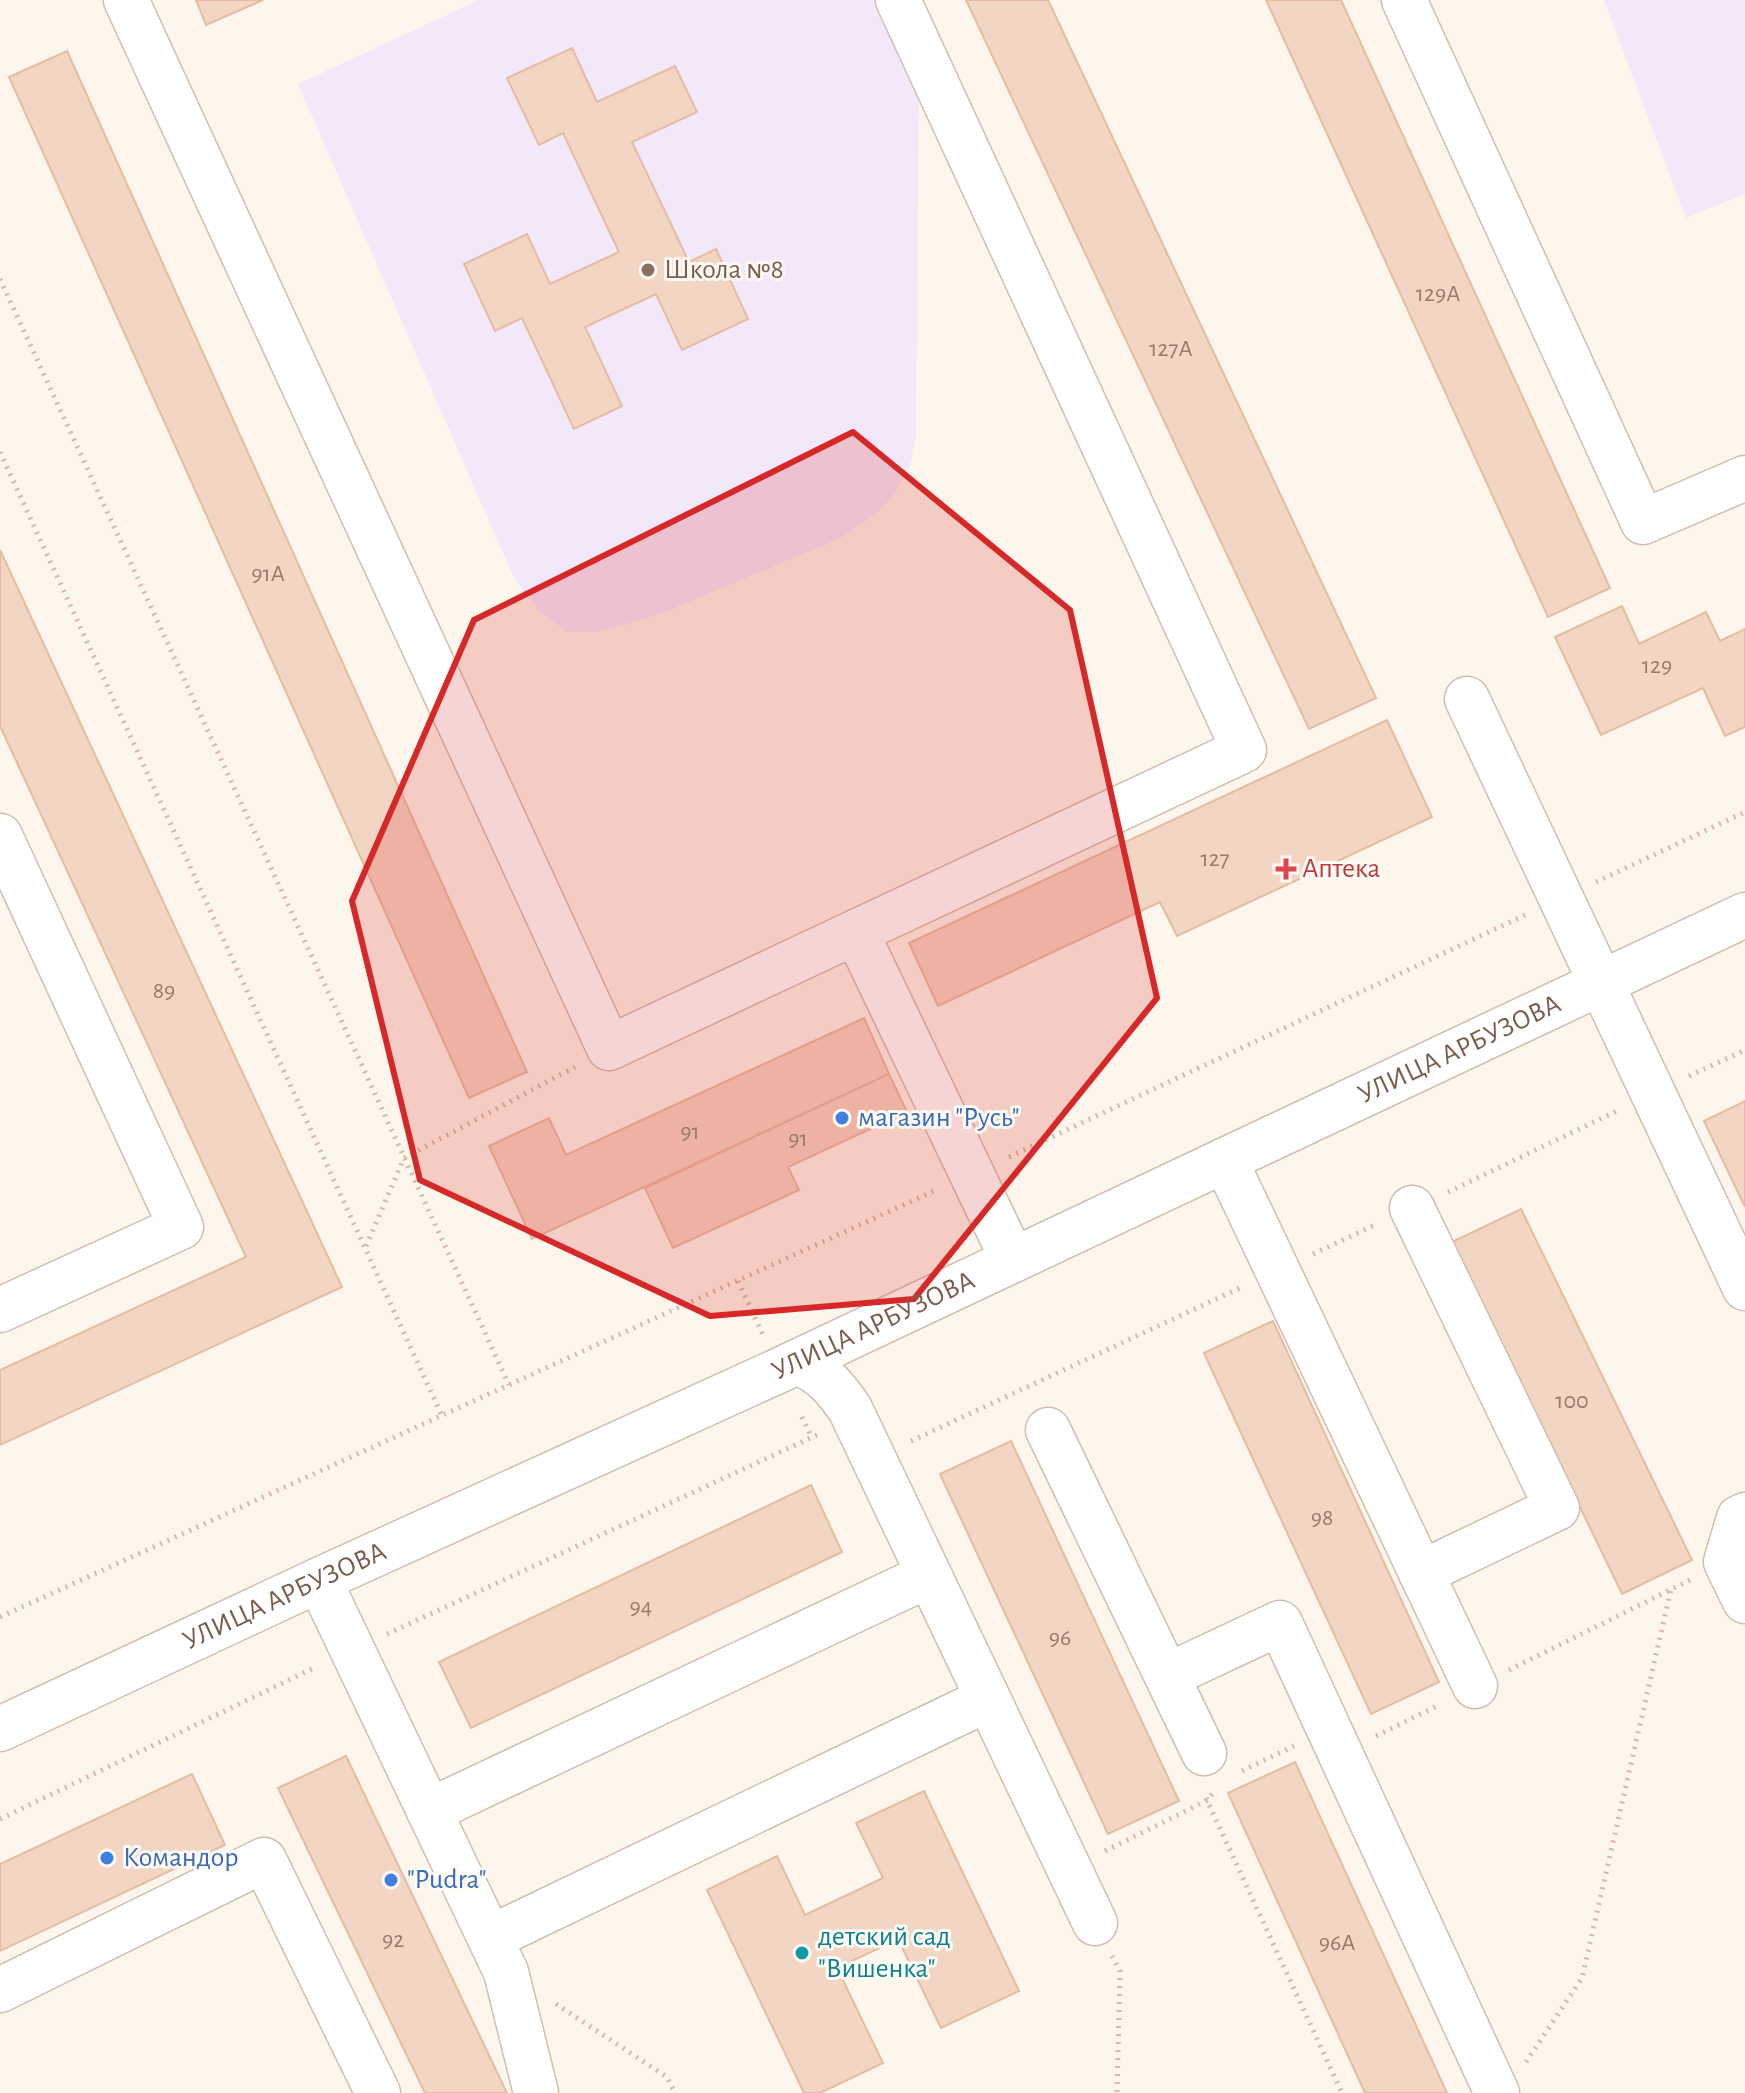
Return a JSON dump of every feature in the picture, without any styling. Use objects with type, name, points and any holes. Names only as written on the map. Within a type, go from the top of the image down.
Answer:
[{"type":"street","points":[[126,0],[609,1048],[1244,750],[898,0]]},
{"type":"street","points":[[1404,0],[1643,522],[1745,478]]},
{"type":"street","points":[[1467,699],[1745,1288]]},
{"type":"street","points":[[0,836],[181,1227],[0,1310]]},
{"type":"street","name":"УЛИЦА АРБУЗОВА","points":[[0,1729],[851,1337],[1745,915]]},
{"type":"street","points":[[856,932],[1013,1260]]},
{"type":"street","points":[[1225,1160],[1475,1686]]},
{"type":"street","points":[[1412,1208],[1557,1508],[1421,1573]]},
{"type":"street","points":[[851,1337],[843,1352],[841,1373],[852,1414]]},
{"type":"street","points":[[797,1362],[827,1378],[852,1414],[1095,1923]]},
{"type":"street","points":[[1048,1430],[1167,1676],[1220,1772]]},
{"type":"street","points":[[1745,1515],[1739,1518],[1726,1562],[1745,1601]]},
{"type":"street","points":[[429,1811],[929,1575]]},
{"type":"street","points":[[319,1580],[498,1955],[536,2093]]},
{"type":"street","points":[[1167,1676],[1280,1623],[1340,1753],[1510,2080]]},
{"type":"street","points":[[498,1955],[988,1699]]},
{"type":"street","points":[[0,1990],[264,1860],[378,2093]]},
{"type":"path","points":[[0,279],[509,1385]]},
{"type":"path","points":[[0,452],[442,1416]]},
{"type":"path","points":[[0,1617],[972,1174],[1745,812]]},
{"type":"path","points":[[365,1247],[404,1158],[609,1048]]},
{"type":"path","points":[[0,1819],[852,1414]]},
{"type":"path","points":[[1070,1869],[1206,1801],[1220,1772],[1305,1740],[1340,1753],[1726,1562]]},
{"type":"path","points":[[1510,2080],[1582,1978],[1671,1589]]},
{"type":"path","points":[[1206,1801],[1220,1772]]},
{"type":"path","points":[[1206,1801],[1342,2093]]},
{"type":"path","points":[[1095,1923],[1120,1971],[1117,2093]]},
{"type":"path","points":[[498,1955],[667,2077],[675,2093]]},
{"type":"highlighted area","points":[[853,432],[1070,610],[1157,998],[914,1299],[710,1316],[420,1180],[352,901],[474,620]]},
{"type":"shaded area","name":"Школа №8","points":[[479,0],[880,0],[919,85],[916,435],[910,466],[895,493],[877,513],[841,538],[660,614],[598,632],[567,632],[540,612],[514,578],[298,84]]},
{"type":"shaded area","points":[[1604,0],[1745,0],[1745,194],[1686,218]]},
{"type":"building","points":[[196,0],[263,0],[206,25]]},
{"type":"building","points":[[966,0],[1048,0],[1376,698],[1309,729]]},
{"type":"building","points":[[1266,0],[1341,0],[1610,588],[1548,617]]},
{"type":"building","points":[[572,48],[597,102],[675,66],[697,112],[632,142],[689,262],[716,249],[748,319],[682,350],[656,294],[585,327],[622,406],[574,429],[522,318],[495,331],[464,264],[527,234],[550,284],[619,252],[563,133],[539,145],[507,78]]},
{"type":"building","points":[[67,51],[527,1072],[469,1098],[9,77]]},
{"type":"building","points":[[0,550],[342,1287],[0,1445],[0,1370],[246,1257],[0,726]]},
{"type":"building","points":[[1622,606],[1639,644],[1706,612],[1720,641],[1745,629],[1745,727],[1725,736],[1703,688],[1601,735],[1555,637]]},
{"type":"building","points":[[1387,720],[1432,817],[1177,936],[1160,902],[938,1006],[909,943]]},
{"type":"building","points":[[864,1018],[889,1074],[532,1239],[489,1146],[549,1118],[566,1155]]},
{"type":"building","points":[[889,1074],[907,1112],[788,1167],[799,1190],[673,1248],[645,1188]]},
{"type":"building","points":[[1745,1101],[1745,1207],[1704,1121]]},
{"type":"building","points":[[1521,1209],[1692,1560],[1622,1594],[1452,1242]]},
{"type":"building","points":[[1273,1321],[1439,1682],[1371,1714],[1204,1353]]},
{"type":"building","points":[[1011,1441],[1179,1801],[1108,1834],[940,1474]]},
{"type":"building","points":[[811,1485],[842,1552],[471,1728],[439,1662]]},
{"type":"building","points":[[346,1756],[507,2093],[425,2093],[278,1788]]},
{"type":"building","points":[[1295,1762],[1447,2093],[1365,2093],[1228,1793]]},
{"type":"building","points":[[192,1774],[225,1845],[0,1951],[0,1864]]},
{"type":"building","name":"детский сад \"Вишенка\"","points":[[924,1791],[1019,1991],[941,2028],[898,1939],[837,1968],[883,2063],[820,2093],[804,2093],[707,1890],[777,1856],[805,1915],[883,1878],[856,1823]]},
{"type":"place","name":"Школа №8","points":[[648,270]]},
{"type":"place","name":"Аптека","points":[[1286,869]]},
{"type":"place","name":"магазин \"Русь\"","points":[[842,1118]]},
{"type":"place","name":"Командор","points":[[107,1858]]},
{"type":"place","name":"\"Pudra\"","points":[[391,1880]]},
{"type":"place","name":"детский сад \"Вишенка\"","points":[[802,1953]]}]
